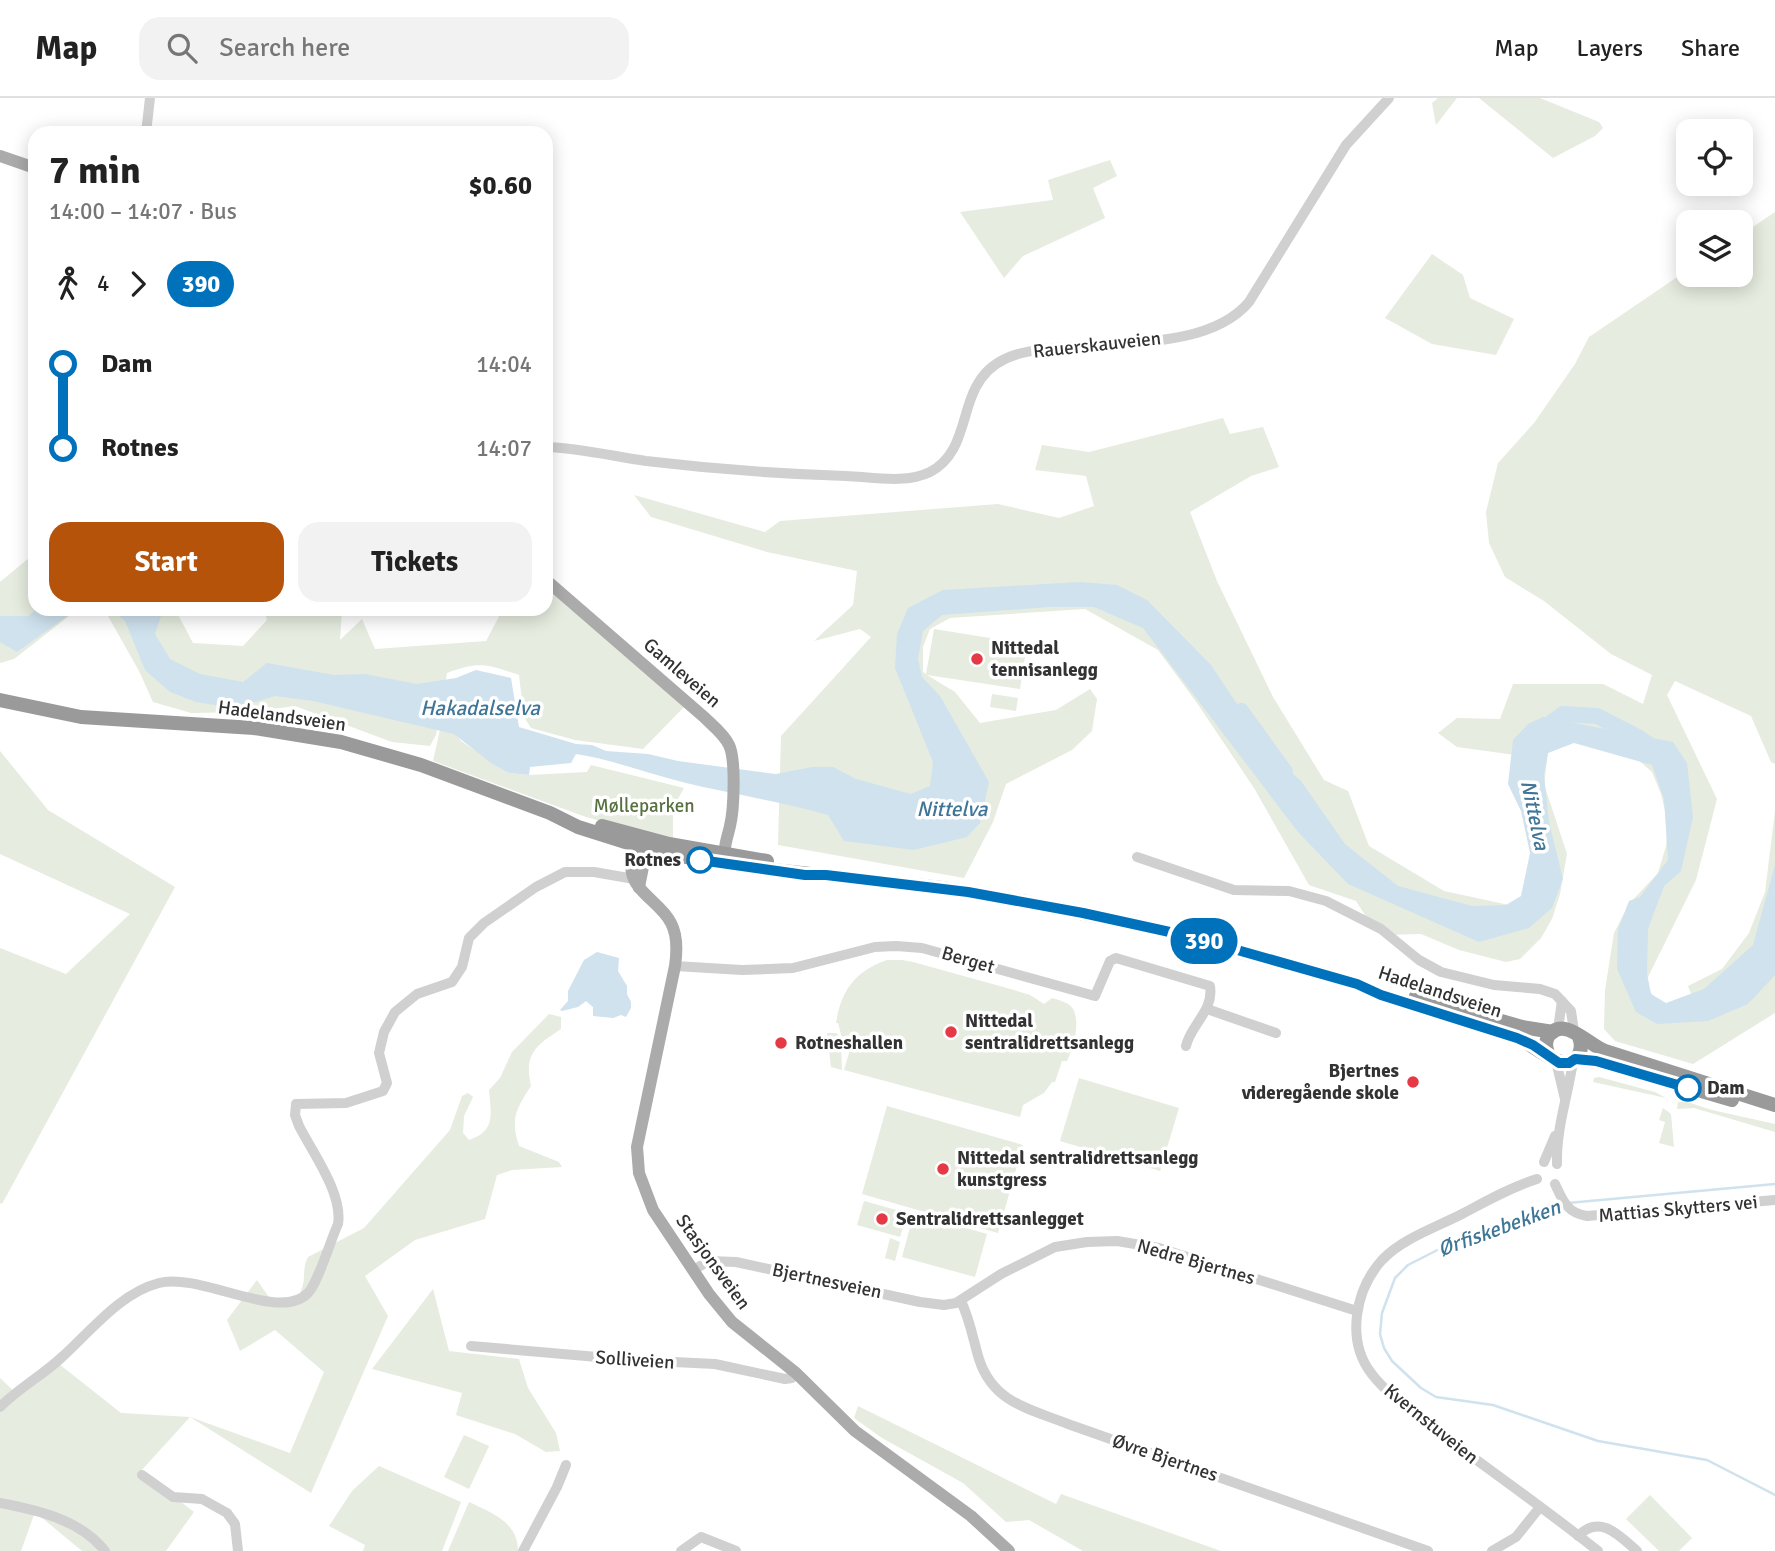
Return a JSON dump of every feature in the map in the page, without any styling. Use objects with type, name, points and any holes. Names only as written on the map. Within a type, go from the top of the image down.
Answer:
[{"type":"highway","name":"Hadelandsveien","points":[[0,700],[97,719],[254,728],[341,742],[430,768],[642,845],[805,868],[826,875],[968,892],[1188,936],[1357,984],[1381,995],[1517,1038],[1552,1059]]},
{"type":"highway","name":"Hadelandsveien","points":[[1357,984],[1387,987],[1522,1027],[1555,1030]]},
{"type":"highway","points":[[1775,1105],[1605,1051],[1576,1034],[1555,1030],[1546,1041],[1552,1059],[1562,1063],[1574,1060],[1606,1063],[1775,1111]]},
{"type":"highway","points":[[1574,1060],[1581,1047],[1576,1034]]},
{"type":"main road","points":[[0,156],[28,166]]},
{"type":"main road","name":"Gamleveien","points":[[553,586],[704,717],[727,741],[732,751],[731,825],[734,838],[728,858]]},
{"type":"main road","points":[[638,882],[631,866],[642,845]]},
{"type":"main road","name":"Stasjonsveien","points":[[638,882],[671,922],[676,941],[675,966],[641,1125],[637,1166],[653,1210],[732,1322],[796,1373],[855,1431],[971,1516],[1009,1551]]},
{"type":"street","points":[[147,126],[150,98]]},
{"type":"street","name":"Rauerskauveien","points":[[553,448],[748,472],[893,478],[928,473],[940,466],[956,444],[971,395],[978,382],[987,371],[1009,357],[1036,350],[1159,340],[1214,328],[1233,318],[1249,302],[1346,145],[1389,98]]},
{"type":"street","points":[[1137,857],[1234,890],[1289,891],[1317,898],[1381,929],[1419,960],[1441,972],[1494,985],[1546,990],[1555,994],[1571,1011],[1576,1034]]},
{"type":"street","points":[[0,1407],[61,1358],[101,1320],[148,1286],[163,1282],[182,1282],[273,1304],[288,1304],[310,1292],[340,1214],[338,1200],[299,1126],[295,1115],[296,1104],[346,1103],[383,1091],[387,1083],[379,1053],[384,1032],[395,1012],[417,994],[452,982],[458,976],[465,949],[474,932],[536,887],[558,875],[574,871],[638,882]]},
{"type":"street","name":"Berget","points":[[675,966],[742,970],[793,968],[875,947],[922,947],[1095,996],[1110,961],[1116,958],[1210,986],[1211,999],[1207,1009]]},
{"type":"street","points":[[1555,1030],[1562,1001]]},
{"type":"street","points":[[1186,1046],[1207,1009],[1276,1033]]},
{"type":"street","points":[[1552,1059],[1565,1099]]},
{"type":"street","points":[[1544,1162],[1557,1133],[1574,1060]]},
{"type":"street","points":[[1557,1133],[1557,1164]]},
{"type":"street","name":"Kvernstuveien","points":[[1537,1179],[1464,1213],[1393,1251],[1381,1261],[1370,1278],[1357,1311],[1356,1328],[1360,1350],[1376,1379],[1430,1425],[1598,1551]]},
{"type":"street","name":"Mattias Skytters vei","points":[[1555,1184],[1570,1210],[1583,1216],[1775,1200]]},
{"type":"street","name":"Nedre Bjertnes","points":[[961,1301],[1001,1274],[1055,1247],[1117,1241],[1167,1251],[1357,1311]]},
{"type":"street","name":"Bjertnesveien","points":[[693,1270],[709,1261],[730,1261],[929,1304],[950,1305],[961,1301]]},
{"type":"street","name":"Øvre Bjertnes","points":[[961,1301],[984,1372],[997,1391],[1010,1401],[1428,1551]]},
{"type":"street","name":"Solliveien","points":[[471,1346],[596,1358],[715,1364],[785,1379],[792,1378],[796,1373]]},
{"type":"street","points":[[523,1551],[557,1487],[565,1465]]},
{"type":"street","points":[[142,1475],[173,1497],[202,1499],[227,1513],[235,1524],[238,1551]]},
{"type":"street","points":[[0,1503],[56,1518],[82,1530],[105,1551]]},
{"type":"street","points":[[1492,1551],[1516,1537],[1540,1507]]},
{"type":"street","points":[[1578,1536],[1591,1527],[1602,1525],[1614,1531],[1637,1551]]},
{"type":"street","points":[[681,1551],[701,1537],[736,1551]]},
{"type":"green space","points":[[1438,98],[1457,98],[1436,125],[1432,103]]},
{"type":"green space","points":[[1479,98],[1540,98],[1599,122],[1603,128],[1595,136],[1553,158]]},
{"type":"green space","points":[[1110,160],[1117,176],[1093,188],[1105,218],[1023,256],[1004,278],[960,212],[1053,200],[1048,180]]},
{"type":"green space","points":[[1775,212],[1775,764],[1771,762],[1751,716],[1675,681],[1667,695],[1717,799],[1696,880],[1645,983],[1664,1014],[1698,1012],[1688,986],[1722,969],[1749,933],[1765,892],[1775,811],[1775,1013],[1693,1064],[1615,1041],[1604,1029],[1605,990],[1614,933],[1629,904],[1658,873],[1666,846],[1668,823],[1661,794],[1652,772],[1636,758],[1576,738],[1548,753],[1544,784],[1567,854],[1560,894],[1552,919],[1541,938],[1520,959],[1506,962],[1459,950],[1421,934],[1387,935],[1365,915],[1356,901],[1309,885],[1254,788],[1158,650],[1085,609],[950,618],[930,629],[923,647],[923,672],[926,674],[934,629],[1027,644],[1020,689],[927,675],[955,692],[980,723],[1056,710],[1090,689],[1097,699],[1092,731],[1072,750],[1006,784],[993,822],[964,878],[778,845],[781,736],[871,637],[860,629],[814,641],[853,605],[857,571],[767,552],[651,517],[634,495],[765,532],[780,521],[998,504],[1059,518],[1094,506],[1086,476],[1035,470],[1042,445],[1089,452],[1223,418],[1230,434],[1263,427],[1279,467],[1251,476],[1190,512],[1217,581],[1273,697],[1324,780],[1348,791],[1369,846],[1444,891],[1523,908],[1546,868],[1515,755],[1457,747],[1438,733],[1457,718],[1500,719],[1513,684],[1603,684],[1643,704],[1652,675],[1611,654],[1544,601],[1505,577],[1489,543],[1486,512],[1498,463],[1534,423],[1575,364],[1589,337],[1676,278],[1676,287],[1753,287],[1753,227]]},
{"type":"green space","points":[[1432,254],[1463,275],[1470,298],[1514,319],[1496,355],[1432,344],[1385,318]]},
{"type":"green space","points":[[28,559],[28,616],[69,616],[14,659],[0,663],[0,582]]},
{"type":"green space","points":[[553,588],[687,704],[643,749],[575,740],[531,728],[524,717],[519,675],[483,665],[447,673],[436,735],[430,746],[392,742],[295,706],[253,712],[191,713],[153,702],[108,616],[179,616],[193,643],[243,646],[267,620],[266,616],[342,616],[340,640],[362,619],[375,649],[486,641],[499,616],[553,616]]},
{"type":"green space","points":[[992,694],[1018,698],[1016,711],[990,707]]},
{"type":"green space","name":"Mølleparken","points":[[441,725],[453,730],[461,741],[509,773],[529,775],[587,772],[591,765],[684,788],[673,808],[673,841],[586,817],[433,761]]},
{"type":"green space","points":[[0,751],[48,810],[175,887],[2,1204],[0,948],[66,974],[130,914],[0,854]]},
{"type":"green space","points":[[887,960],[913,962],[1014,990],[1030,995],[1044,1004],[1052,998],[1069,1005],[1075,1015],[1075,1035],[1067,1061],[1062,1061],[1055,1082],[1052,1082],[1044,1093],[1023,1105],[1020,1117],[844,1070],[849,1053],[836,1023],[842,1001],[858,976]]},
{"type":"green space","points":[[549,1014],[561,1017],[561,1029],[538,1046],[531,1058],[531,1086],[518,1108],[515,1128],[519,1146],[559,1162],[562,1167],[512,1170],[497,1175],[485,1219],[415,1240],[365,1276],[388,1316],[311,1493],[190,1417],[290,1453],[324,1372],[275,1330],[240,1351],[227,1320],[257,1280],[273,1303],[297,1298],[303,1286],[308,1257],[364,1228],[450,1130],[462,1096],[468,1093],[473,1097],[464,1116],[463,1133],[469,1140],[484,1132],[490,1121],[489,1090],[500,1078],[512,1052]]},
{"type":"green space","points":[[827,1033],[837,1033],[841,1043],[842,1070],[831,1067]]},
{"type":"green space","points":[[1079,1078],[1179,1108],[1160,1171],[1060,1141]]},
{"type":"green space","points":[[1594,1078],[1655,1092],[1666,1098],[1593,1082]]},
{"type":"green space","points":[[1678,1102],[1775,1124],[1775,1132],[1694,1108],[1677,1109]]},
{"type":"green space","name":"Nittedal sentralidrettsanlegg kunstgress","points":[[887,1106],[1023,1145],[998,1233],[862,1194]]},
{"type":"green space","points":[[1663,1108],[1671,1114],[1674,1147],[1659,1143],[1665,1122],[1659,1120]]},
{"type":"green space","name":"Sentralidrettsanlegget","points":[[864,1201],[907,1213],[900,1237],[857,1225]]},
{"type":"green space","points":[[914,1213],[987,1234],[975,1277],[902,1257]]},
{"type":"green space","points":[[890,1238],[900,1242],[895,1261],[885,1258]]},
{"type":"green space","points":[[433,1289],[449,1351],[519,1359],[528,1388],[556,1433],[560,1451],[546,1452],[515,1434],[456,1415],[462,1393],[372,1369]]},
{"type":"green space","points":[[59,1364],[121,1413],[190,1417],[141,1471],[194,1512],[166,1551],[82,1551],[35,1512],[21,1551],[0,1551],[0,1378],[18,1395]]},
{"type":"green space","points":[[858,1406],[1056,1504],[1061,1494],[1221,1551],[1083,1551],[1029,1520],[1006,1522],[963,1483],[882,1438],[854,1418]]},
{"type":"green space","points":[[464,1435],[489,1446],[469,1489],[444,1477]]},
{"type":"green space","points":[[379,1466],[461,1502],[442,1551],[363,1551],[365,1545],[329,1526],[352,1491]]},
{"type":"green space","points":[[1650,1495],[1692,1538],[1679,1551],[1659,1551],[1626,1519]]},
{"type":"green space","points":[[469,1502],[495,1515],[509,1526],[517,1541],[518,1551],[448,1551]]},
{"type":"water","name":"Nittelva","points":[[1080,582],[1117,585],[1147,600],[1211,665],[1269,752],[1301,781],[1345,844],[1398,886],[1472,906],[1506,905],[1521,896],[1530,853],[1521,811],[1508,784],[1513,740],[1528,724],[1543,717],[1673,742],[1687,763],[1693,817],[1681,871],[1664,886],[1648,929],[1647,974],[1651,994],[1666,1003],[1704,989],[1753,945],[1775,865],[1775,975],[1748,1004],[1708,1021],[1657,1024],[1636,1012],[1617,969],[1618,929],[1629,901],[1640,897],[1668,860],[1664,799],[1652,765],[1574,743],[1548,753],[1544,775],[1549,822],[1563,879],[1552,908],[1529,928],[1479,942],[1348,884],[1298,832],[1143,628],[1094,607],[1049,607],[942,615],[923,631],[918,659],[922,677],[940,696],[989,782],[980,823],[967,837],[914,850],[844,841],[828,815],[686,783],[576,754],[571,763],[530,767],[529,775],[509,773],[491,763],[454,734],[313,701],[275,696],[234,708],[196,702],[170,692],[145,670],[125,621],[119,616],[161,616],[155,634],[170,659],[200,674],[243,682],[267,663],[334,675],[365,674],[417,684],[456,678],[476,670],[511,678],[519,727],[576,744],[592,745],[606,751],[648,754],[678,761],[776,774],[812,767],[833,767],[856,779],[911,794],[930,786],[933,762],[895,668],[897,634],[908,608],[943,590]]},
{"type":"water","points":[[0,616],[67,616],[17,652],[0,642]]},
{"type":"water","points":[[597,952],[619,958],[618,971],[627,986],[631,1002],[626,1017],[593,1016],[593,1007],[586,1001],[578,1007],[560,1010],[568,1001],[568,991],[584,960]]},
{"type":"waterway","name":"Nittelva","points":[[1241,711],[1285,772]]},
{"type":"waterway","name":"Nittelva","points":[[1540,731],[1563,714],[1597,716],[1651,746]]},
{"type":"waterway","name":"Ørfiskebekken","points":[[1568,1203],[1775,1184]]},
{"type":"waterway","name":"Ørfiskebekken","points":[[1562,1205],[1534,1219],[1507,1228],[1461,1238],[1408,1265],[1395,1278],[1382,1313],[1380,1334],[1392,1361],[1421,1388],[1436,1397],[1493,1405],[1598,1441],[1707,1460],[1775,1495]]},
{"type":"bus line","name":"390","points":[[700,860],[805,875],[826,875],[968,892],[1166,931],[1357,984],[1381,995],[1517,1038],[1533,1045],[1559,1063],[1569,1063],[1575,1059],[1596,1061],[1688,1088]]},
{"type":"place","name":"Nittedal tennisanlegg","points":[[977,659]]},
{"type":"place","name":"Rotnes","points":[[700,860]]},
{"type":"place","name":"Nittedal sentralidrettsanlegg","points":[[951,1032]]},
{"type":"place","name":"Rotneshallen","points":[[781,1043]]},
{"type":"place","name":"Bjertnes videregående skole","points":[[1413,1082]]},
{"type":"place","name":"Dam","points":[[1688,1088]]},
{"type":"place","name":"Nittedal sentralidrettsanlegg kunstgress","points":[[943,1169]]},
{"type":"place","name":"Sentralidrettsanlegget","points":[[882,1219]]},
{"type":"water label","name":"Hakadalselva","points":[[480,708]]}]
